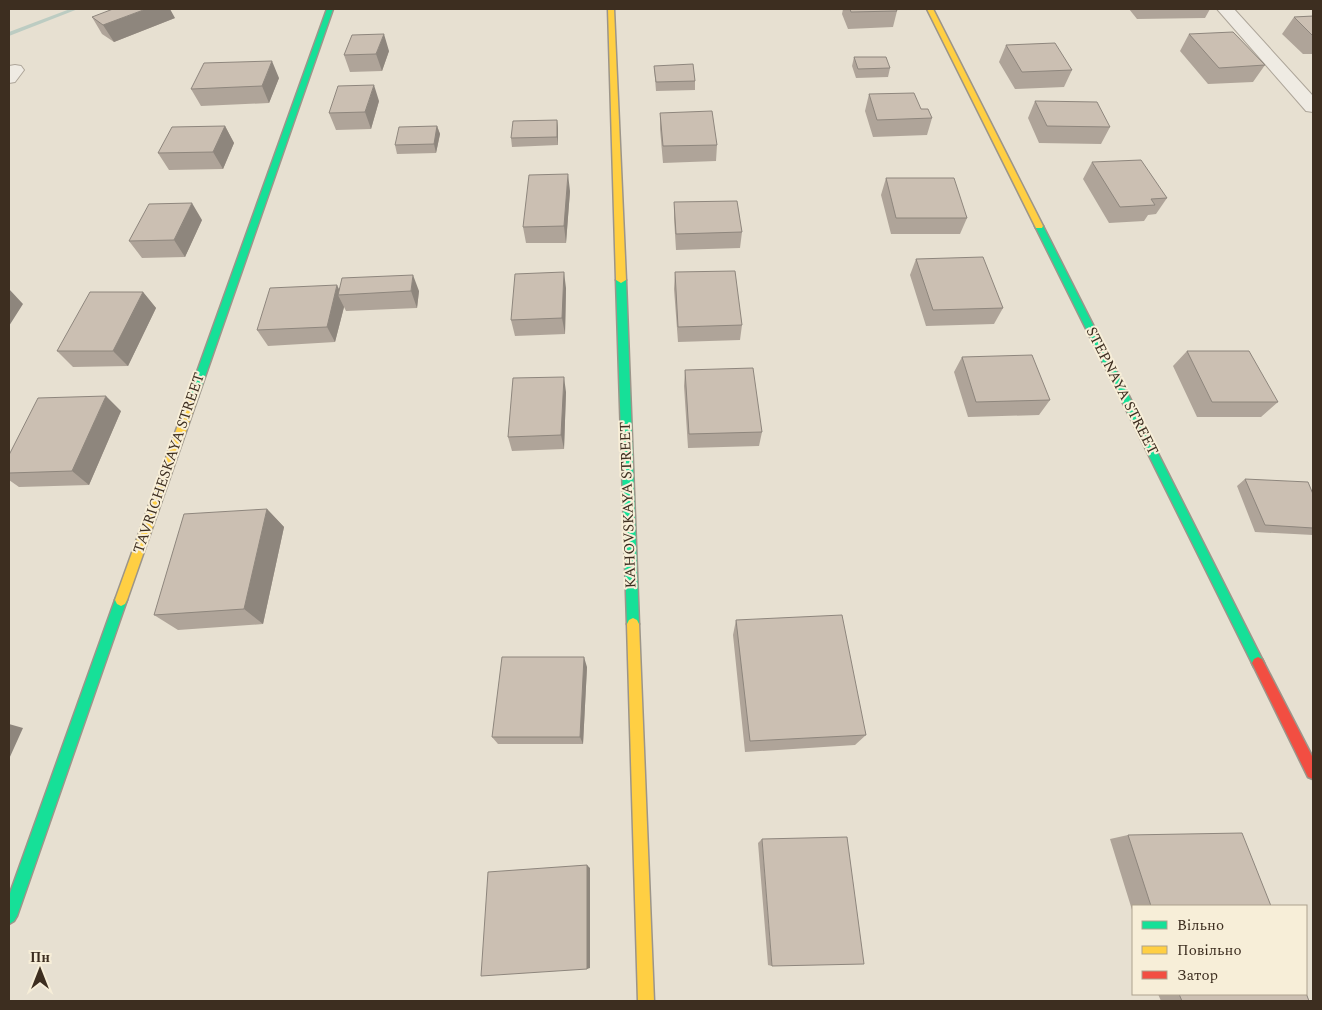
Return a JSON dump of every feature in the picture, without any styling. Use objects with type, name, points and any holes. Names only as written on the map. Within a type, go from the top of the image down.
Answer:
[{"type":"street","name":"TAVRICHESKAYA STREET","points":[[9,916],[330,9]]},
{"type":"street","name":"KAHOVSKAYA STREET","points":[[611,9],[646,1001]]},
{"type":"street","name":"STEPNAYA STREET","points":[[930,9],[1313,772]]},
{"type":"street","points":[[1225,9],[1313,107]]},
{"type":"building","points":[[113,9],[146,9],[103,25],[92,17]]},
{"type":"building","points":[[850,9],[896,9],[897,11],[851,12]]},
{"type":"building","points":[[1313,16],[1313,36],[1294,17]]},
{"type":"building","points":[[1233,32],[1265,65],[1219,68],[1189,34]]},
{"type":"building","points":[[384,34],[376,54],[344,55],[352,35]]},
{"type":"building","points":[[1055,43],[1072,70],[1022,72],[1006,45]]},
{"type":"building","points":[[854,57],[886,57],[890,68],[858,69]]},
{"type":"building","points":[[272,61],[262,86],[191,89],[204,63]]},
{"type":"building","points":[[693,64],[695,81],[656,82],[654,66]]},
{"type":"building","points":[[374,85],[365,112],[329,113],[338,86]]},
{"type":"building","points":[[914,93],[921,109],[928,109],[932,118],[877,120],[869,94]]},
{"type":"building","points":[[1035,101],[1097,102],[1110,127],[1047,126]]},
{"type":"building","points":[[712,111],[717,145],[663,146],[660,113]]},
{"type":"building","points":[[557,120],[557,137],[511,138],[513,121]]},
{"type":"building","points":[[225,126],[213,152],[158,153],[172,127]]},
{"type":"building","points":[[437,126],[434,144],[395,145],[399,127]]},
{"type":"building","points":[[1141,160],[1167,198],[1151,199],[1155,205],[1120,207],[1092,162]]},
{"type":"building","points":[[568,174],[564,226],[523,227],[529,175]]},
{"type":"building","points":[[886,178],[954,178],[967,218],[896,218]]},
{"type":"building","points":[[737,201],[742,232],[676,234],[674,202]]},
{"type":"building","points":[[192,203],[174,240],[129,241],[149,204]]},
{"type":"building","points":[[983,257],[1003,308],[933,310],[916,259]]},
{"type":"building","points":[[735,271],[742,325],[678,327],[675,272]]},
{"type":"building","points":[[564,272],[562,318],[511,320],[515,274]]},
{"type":"building","points":[[413,275],[411,291],[338,295],[342,278]]},
{"type":"building","points":[[337,285],[327,327],[257,330],[270,288]]},
{"type":"building","points":[[90,292],[143,292],[113,351],[57,351]]},
{"type":"building","points":[[1187,351],[1249,351],[1278,402],[1212,402]]},
{"type":"building","points":[[1032,355],[1050,400],[976,402],[962,357]]},
{"type":"building","points":[[753,368],[762,432],[689,434],[685,370]]},
{"type":"building","points":[[564,377],[561,435],[508,437],[513,378]]},
{"type":"building","points":[[106,396],[72,471],[9,473],[9,455],[38,398]]},
{"type":"building","points":[[1245,479],[1308,482],[1313,494],[1313,528],[1265,525]]},
{"type":"building","points":[[267,509],[244,609],[154,615],[184,514]]},
{"type":"building","points":[[842,615],[866,735],[750,741],[736,620]]},
{"type":"building","points":[[502,657],[584,657],[580,737],[492,737]]},
{"type":"building","points":[[1242,833],[1271,905],[1151,905],[1128,835]]},
{"type":"building","points":[[847,837],[864,964],[772,966],[762,839]]},
{"type":"building","points":[[587,865],[587,969],[481,976],[488,872]]},
{"type":"building","points":[[1179,995],[1307,995],[1309,1001],[1182,1001]]},
{"type":"waterway","points":[[9,34],[75,9]]},
{"type":"traffic: fast","points":[[193,397],[330,9]]},
{"type":"traffic: fast","points":[[1039,226],[1258,663]]},
{"type":"traffic: fast","points":[[621,280],[633,624]]},
{"type":"traffic: fast","points":[[9,916],[121,600]]},
{"type":"traffic: slow","points":[[611,9],[621,280]]},
{"type":"traffic: slow","points":[[930,9],[1039,226]]},
{"type":"traffic: slow","points":[[121,600],[193,397]]},
{"type":"traffic: slow","points":[[633,624],[646,1001]]},
{"type":"traffic: jam","points":[[1258,663],[1313,772]]}]
